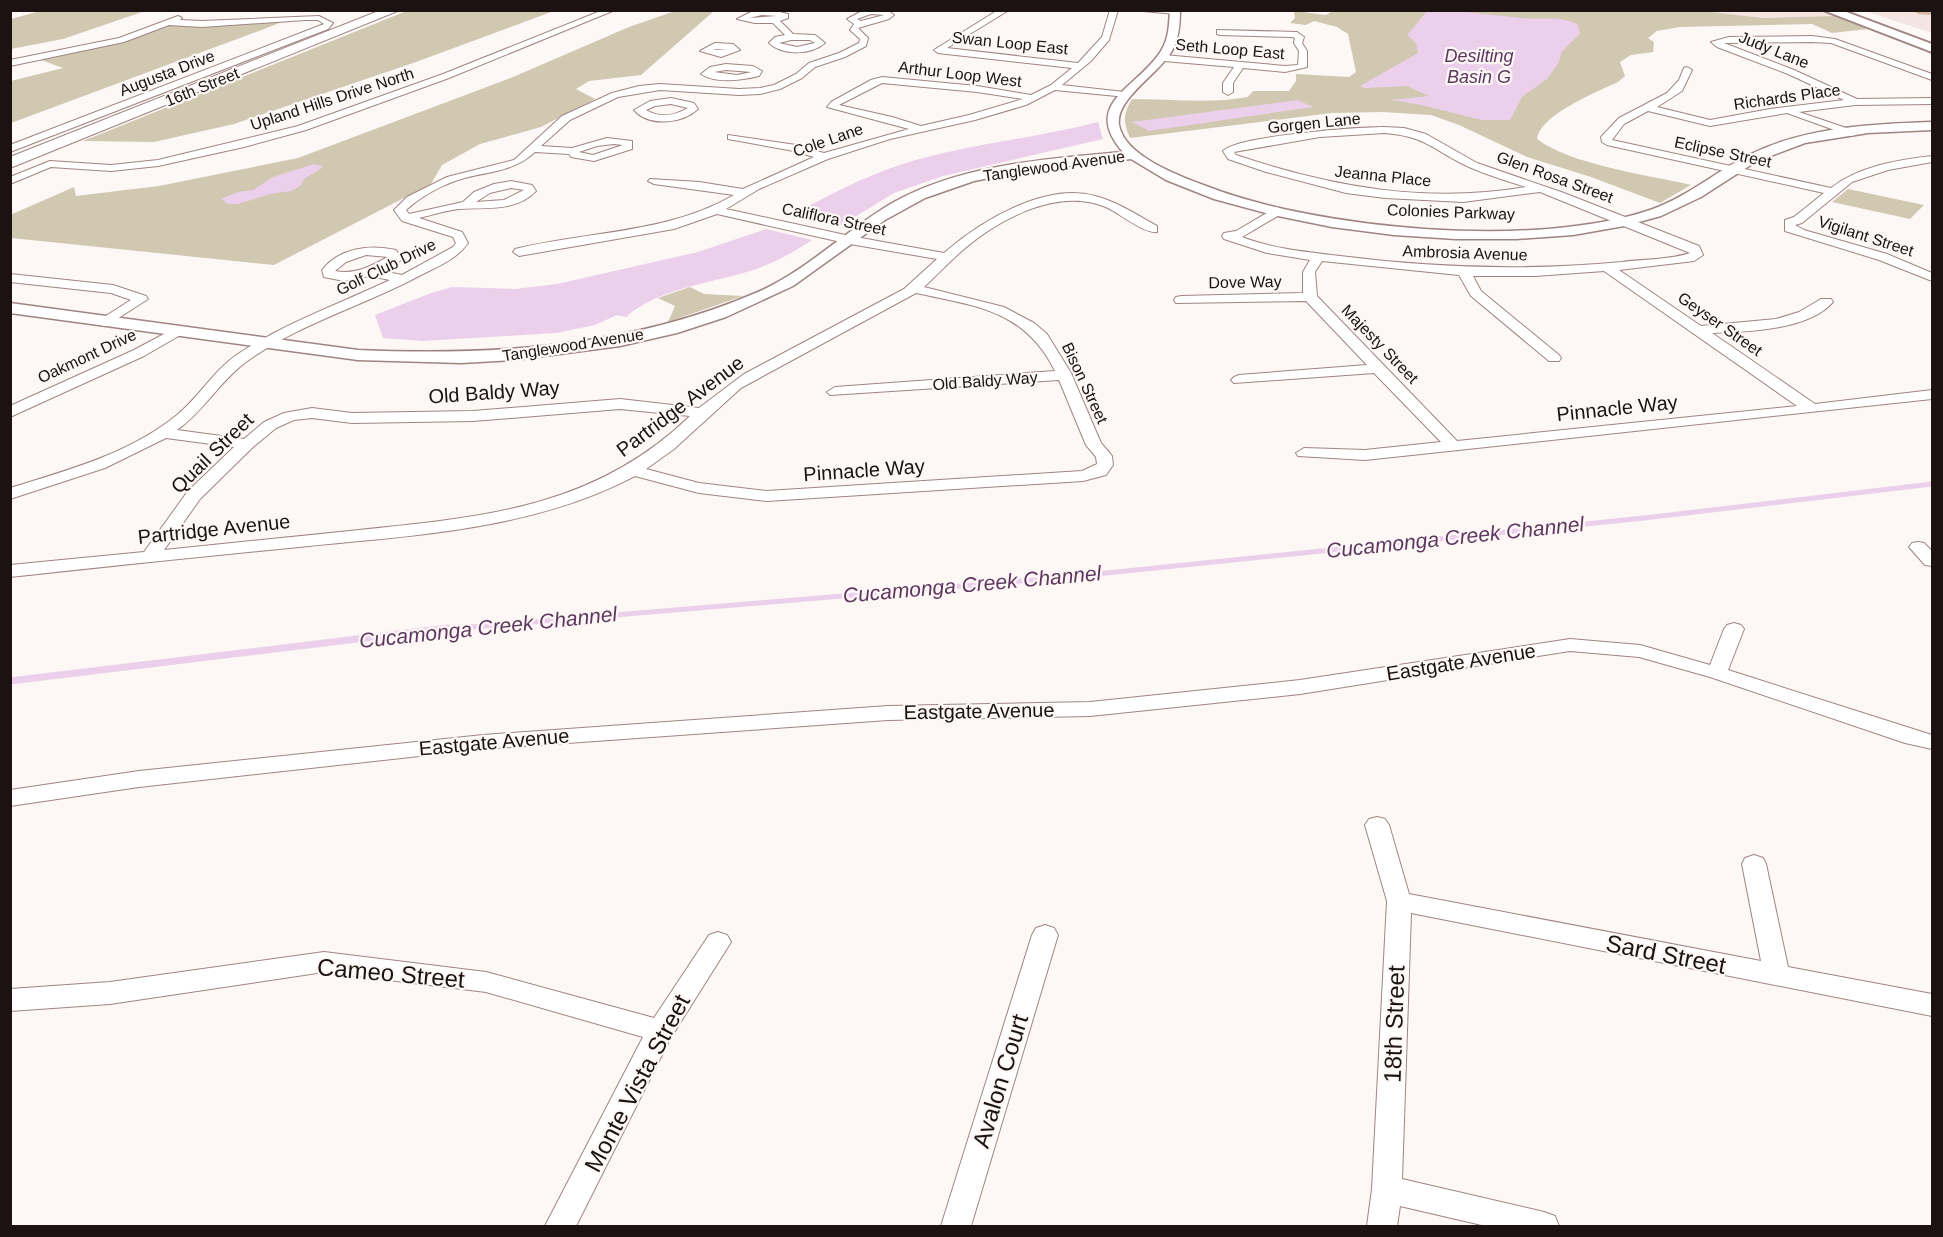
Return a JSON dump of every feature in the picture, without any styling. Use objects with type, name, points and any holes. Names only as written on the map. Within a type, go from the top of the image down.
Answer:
[{"type":"main road","name":"16th Street","points":[[10,163],[394,10]]},
{"type":"main road","points":[[1829,10],[1932,48]]},
{"type":"main road","points":[[1845,10],[1868,21],[1932,43]]},
{"type":"street","name":"Upland Hills Drive North","points":[[10,181],[51,164],[90,168],[134,166],[187,158],[302,128],[394,95],[611,10]]},
{"type":"street","name":"Swan Loop East","points":[[1005,10],[938,50],[1080,66]]},
{"type":"street","name":"Cole Lane","points":[[519,252],[640,233],[674,225],[716,210],[744,193],[824,157],[920,129],[989,114],[1033,98],[1054,87],[1080,66],[1106,38],[1114,10]]},
{"type":"street","points":[[1137,10],[1175,11]]},
{"type":"street","name":"Colonies Parkway","points":[[1175,11],[1175,35],[1164,58],[1124,95],[1113,114],[1113,124],[1133,155],[1187,184],[1228,199],[1276,211],[1371,226],[1466,234],[1549,232],[1625,222],[1684,201],[1731,170],[1765,152],[1792,143],[1851,133],[1932,126]]},
{"type":"street","points":[[10,63],[90,48],[188,15]]},
{"type":"street","name":"Augusta Drive","points":[[10,149],[325,27],[329,23],[326,20],[305,18],[215,24],[168,22]]},
{"type":"street","points":[[775,20],[791,37]]},
{"type":"street","name":"Golf Club Drive","points":[[10,494],[64,477],[126,453],[163,433],[182,419],[232,365],[312,319],[404,279],[457,250],[462,243],[458,235],[406,218],[400,210],[411,199],[452,179],[518,162],[566,118],[615,95],[639,89],[683,88],[739,92],[777,87],[799,76],[812,65],[842,56],[863,44],[864,38],[854,30],[859,23]]},
{"type":"street","name":"Seth Loop East","points":[[1164,58],[1294,69],[1302,67],[1303,57],[1298,43],[1300,37],[1294,34],[1220,32]]},
{"type":"street","points":[[710,91],[726,72],[727,60],[716,43],[740,37]]},
{"type":"street","points":[[791,37],[812,37],[820,41],[814,46],[800,49],[785,48],[773,43],[778,39],[791,37]]},
{"type":"street","name":"Judy Lane","points":[[1855,102],[1791,72],[1715,42],[1721,40],[1822,39],[1932,77]]},
{"type":"street","points":[[800,49],[812,65]]},
{"type":"street","points":[[1228,92],[1228,83],[1240,65]]},
{"type":"street","points":[[1647,108],[1680,88],[1686,81],[1687,70]]},
{"type":"street","name":"Arthur Loop West","points":[[920,129],[888,119],[832,107],[874,82],[882,80],[977,89],[1033,98]]},
{"type":"street","points":[[1054,87],[1124,95]]},
{"type":"street","points":[[671,101],[683,88]]},
{"type":"street","name":"Richards Place","points":[[1647,108],[1710,123],[1786,110],[1855,102],[1932,100]]},
{"type":"street","name":"Eclipse Street","points":[[1647,108],[1620,122],[1606,137],[1607,142],[1833,192]]},
{"type":"street","points":[[1786,110],[1851,133]]},
{"type":"street","name":"Gorgen Lane","points":[[1228,151],[1235,147],[1348,132],[1405,131]]},
{"type":"street","name":"Glen Rosa Street","points":[[1405,131],[1416,134],[1474,165],[1541,188],[1695,249]]},
{"type":"street","points":[[732,137],[796,148],[824,157]]},
{"type":"street","points":[[530,149],[573,151]]},
{"type":"street","name":"Jeanna Place","points":[[1228,151],[1232,157],[1292,178],[1371,194],[1414,198],[1475,198],[1512,195],[1541,188]]},
{"type":"street","name":"Tanglewood Avenue","points":[[10,308],[358,355],[407,358],[491,357],[551,351],[617,341],[692,323],[766,295],[795,279],[886,214],[920,195],[957,182],[1013,170],[1133,155]]},
{"type":"street","points":[[1833,192],[1848,180],[1866,173],[1932,159]]},
{"type":"street","points":[[654,181],[699,185],[744,193]]},
{"type":"street","name":"Vigilant Street","points":[[1833,192],[1798,220],[1789,223],[1790,228],[1931,274]]},
{"type":"street","name":"Partridge Avenue","points":[[10,571],[452,526],[564,502],[601,488],[658,454],[701,413],[747,378],[914,289],[976,231],[997,218],[1051,201],[1084,196],[1102,202],[1153,229]]},
{"type":"street","points":[[406,218],[466,205]]},
{"type":"street","points":[[1260,207],[1225,230],[1228,236],[1240,234],[1276,211]]},
{"type":"street","name":"Califlora Street","points":[[716,210],[850,240],[947,257]]},
{"type":"street","name":"Ambrosia Avenue","points":[[1228,236],[1241,242],[1318,257],[1377,265],[1464,272],[1534,272],[1608,268],[1689,258],[1697,255],[1695,249]]},
{"type":"street","points":[[1310,297],[1309,272],[1318,257]]},
{"type":"street","name":"Geyser Street","points":[[1608,268],[1812,410]]},
{"type":"street","points":[[370,272],[404,279]]},
{"type":"street","points":[[1464,272],[1476,293],[1554,358]]},
{"type":"street","points":[[10,278],[113,289],[141,299],[106,322]]},
{"type":"street","name":"Bison Street","points":[[914,289],[974,302],[1026,324],[1042,337],[1053,352],[1094,445],[1104,456],[1104,465],[1100,471]]},
{"type":"street","name":"Dove Way","points":[[1180,300],[1310,297]]},
{"type":"street","name":"Majesty Street","points":[[1310,297],[1453,446]]},
{"type":"street","points":[[1698,330],[1791,319],[1803,316],[1826,302]]},
{"type":"street","name":"Oakmont Drive","points":[[10,412],[139,353],[177,331]]},
{"type":"street","points":[[1239,380],[1378,368]]},
{"type":"street","name":"Old Baldy Way","points":[[835,392],[1063,375]]},
{"type":"street","name":"Pinnacle Way","points":[[1305,453],[1365,455],[1812,410],[1932,395]]},
{"type":"street","name":"Old Baldy Way","points":[[290,416],[312,413],[352,418],[473,416],[620,404],[701,413]]},
{"type":"street","name":"Quail Street","points":[[150,557],[194,495],[246,444],[270,425],[290,416]]},
{"type":"street","points":[[163,433],[246,444]]},
{"type":"street","name":"Pinnacle Way","points":[[634,470],[688,487],[736,495],[767,496],[1083,476],[1100,471]]},
{"type":"street","points":[[1918,547],[1932,561]]},
{"type":"street","points":[[1717,673],[1734,629]]},
{"type":"street","name":"Eastgate Avenue","points":[[10,798],[139,779],[483,742],[888,713],[1090,709],[1300,687],[1570,645],[1640,651],[1717,673],[1913,738],[1932,742]]},
{"type":"street","name":"18th Street","points":[[1377,825],[1399,901],[1387,1189],[1382,1227]]},
{"type":"street","points":[[1754,864],[1777,976]]},
{"type":"street","name":"Sard Street","points":[[1399,901],[1932,1005]]},
{"type":"street","name":"Avalon Court","points":[[956,1227],[1045,934]]},
{"type":"street","name":"Monte Vista Street","points":[[560,1227],[660,1031],[717,942]]},
{"type":"street","name":"Cameo Street","points":[[10,1000],[110,993],[324,962],[486,982],[660,1031]]},
{"type":"street","points":[[1387,1189],[1544,1227]]},
{"type":"shaded area","points":[[409,10],[554,11],[416,62],[234,124],[154,142],[83,141]]},
{"type":"shaded area","points":[[1334,10],[1693,10],[1763,18],[1834,16],[1868,29],[1832,33],[1812,24],[1680,27],[1657,31],[1648,38],[1654,42],[1653,52],[1631,55],[1620,62],[1625,76],[1618,82],[1571,105],[1548,121],[1541,130],[1537,139],[1570,156],[1611,168],[1691,185],[1660,203],[1591,177],[1527,157],[1459,125],[1431,115],[1383,112],[1332,113],[1130,138],[1125,118],[1132,99],[1204,101],[1233,99],[1248,97],[1253,91],[1289,91],[1296,81],[1296,74],[1349,77],[1356,72],[1348,34],[1337,27],[1314,21],[1306,25],[1290,23],[1295,18],[1294,11],[1326,15]]},
{"type":"shaded area","points":[[1823,10],[1834,16],[1763,18],[1693,11]]},
{"type":"shaded area","points":[[40,11],[145,11],[63,39],[11,49],[11,19]]},
{"type":"shaded area","points":[[675,11],[714,11],[641,75],[589,81],[576,89],[595,99],[541,127],[480,144],[442,165],[431,184],[274,265],[11,238],[10,215],[74,187],[76,196],[159,186],[298,158],[513,77],[629,27]]},
{"type":"shaded area","points":[[1865,11],[1932,11],[1932,33]]},
{"type":"shaded area","points":[[287,20],[11,123],[11,81],[63,68],[41,60],[113,44],[171,25]]},
{"type":"shaded area","points":[[1848,189],[1924,205],[1910,219],[1832,202]]},
{"type":"shaded area","points":[[690,287],[704,294],[743,296],[668,322],[675,306],[658,298]]},
{"type":"water","name":"Desilting Basin G","points":[[1428,10],[1565,20],[1578,25],[1580,34],[1562,51],[1558,64],[1547,79],[1522,97],[1510,120],[1482,120],[1391,100],[1429,96],[1407,86],[1364,88],[1360,86],[1418,53],[1416,43],[1407,35]]},
{"type":"water","points":[[1298,100],[1313,107],[1149,131],[1132,122]]},
{"type":"water","points":[[1098,122],[1103,139],[943,176],[894,193],[840,226],[791,216],[844,188],[900,165],[949,152]]},
{"type":"water","points":[[314,164],[322,168],[304,179],[300,186],[291,191],[270,194],[238,204],[228,204],[221,199],[238,192],[253,190],[273,177]]},
{"type":"water","points":[[766,229],[812,240],[766,265],[669,293],[639,307],[626,317],[617,315],[595,325],[556,333],[423,341],[383,338],[375,315],[452,287],[515,289],[557,284],[698,252]]},
{"type":"waterway","name":"Cucamonga Creek Channel","points":[[435,630],[1058,578],[1644,518],[1932,484]]},
{"type":"waterway","name":"Cucamonga Creek Channel","points":[[10,681],[448,628]]}]
